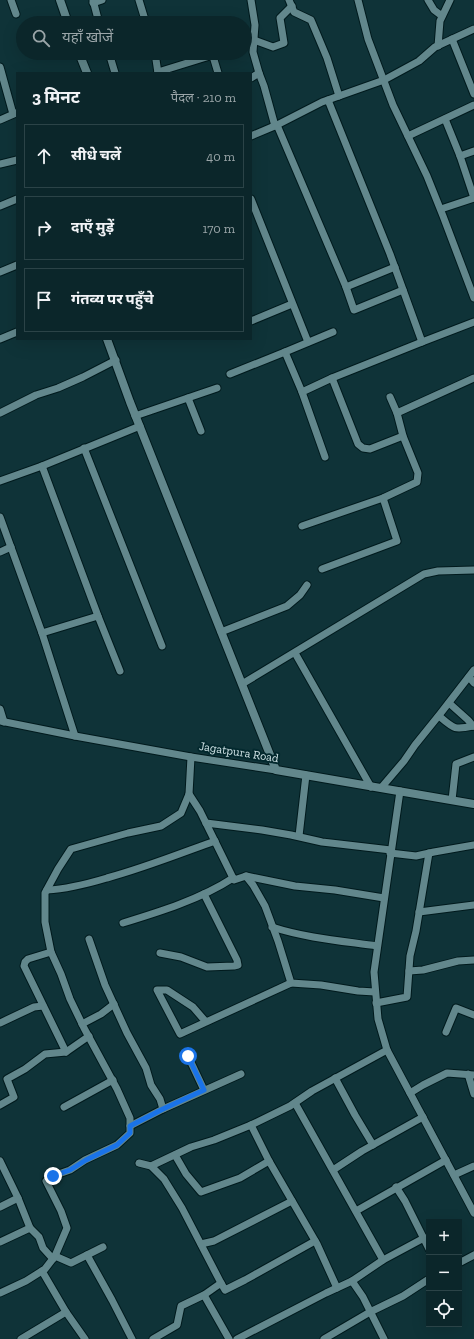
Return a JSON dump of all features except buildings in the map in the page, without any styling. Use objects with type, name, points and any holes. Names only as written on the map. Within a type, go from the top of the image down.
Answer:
[{"type":"street","points":[[11,0],[16,14]]},
{"type":"street","points":[[60,0],[66,16]]},
{"type":"street","points":[[98,16],[93,1],[102,0]]},
{"type":"street","points":[[139,0],[144,16]]},
{"type":"street","points":[[251,0],[255,25],[253,52],[276,126],[346,287],[354,310],[403,290]]},
{"type":"street","points":[[358,0],[368,39],[393,105],[441,209],[474,298]]},
{"type":"street","points":[[428,0],[434,10],[442,16]]},
{"type":"street","points":[[438,46],[440,20],[450,0]]},
{"type":"street","points":[[254,40],[273,47],[284,44],[280,18],[291,3]]},
{"type":"street","points":[[291,3],[294,12],[310,20],[327,58],[339,96]]},
{"type":"street","points":[[252,136],[276,126],[328,100],[384,80],[420,60],[438,46],[474,29]]},
{"type":"street","points":[[452,39],[474,94]]},
{"type":"street","points":[[82,60],[87,72]]},
{"type":"street","points":[[111,60],[115,72]]},
{"type":"street","points":[[156,60],[158,72]]},
{"type":"street","points":[[161,72],[196,60]]},
{"type":"street","points":[[215,60],[218,72]]},
{"type":"street","points":[[0,67],[15,113],[0,120]]},
{"type":"street","points":[[252,77],[259,73]]},
{"type":"street","points":[[328,100],[422,342]]},
{"type":"street","points":[[408,136],[474,105]]},
{"type":"street","points":[[441,209],[474,198],[460,156],[445,119]]},
{"type":"street","points":[[460,156],[474,151]]},
{"type":"street","points":[[0,164],[16,160]]},
{"type":"street","points":[[0,206],[16,199]]},
{"type":"street","points":[[253,212],[308,342]]},
{"type":"street","points":[[0,272],[16,265]]},
{"type":"street","points":[[346,287],[394,267]]},
{"type":"street","points":[[252,321],[292,304]]},
{"type":"street","points":[[302,392],[332,378],[474,322]]},
{"type":"street","points":[[0,339],[16,332]]},
{"type":"street","points":[[230,374],[333,332]]},
{"type":"street","points":[[107,340],[116,360],[135,416],[276,770]]},
{"type":"street","points":[[285,352],[302,392],[325,457]]},
{"type":"street","points":[[0,413],[36,395],[58,388],[83,377],[116,360]]},
{"type":"street","points":[[332,378],[358,444],[363,448],[370,449],[403,436]]},
{"type":"street","points":[[397,413],[474,378]]},
{"type":"street","points":[[135,416],[217,388]]},
{"type":"street","points":[[302,526],[382,498],[414,485],[417,482],[418,473],[403,436],[397,413],[390,397]]},
{"type":"street","points":[[188,398],[201,431]]},
{"type":"street","points":[[0,481],[42,466],[140,426]]},
{"type":"street","points":[[84,448],[162,646]]},
{"type":"street","points":[[42,466],[120,671]]},
{"type":"street","points":[[322,569],[397,541],[382,498]]},
{"type":"street","points":[[0,517],[42,633],[75,736]]},
{"type":"street","points":[[0,552],[11,547]]},
{"type":"street","points":[[242,684],[424,574],[438,571],[474,570]]},
{"type":"street","points":[[221,632],[286,606],[300,595],[307,585]]},
{"type":"street","points":[[42,633],[98,616]]},
{"type":"street","points":[[295,653],[371,786]]},
{"type":"street","points":[[381,788],[404,761],[474,670]]},
{"type":"street","points":[[469,677],[474,683]]},
{"type":"street","points":[[449,703],[474,726]]},
{"type":"street","points":[[0,709],[2,721]]},
{"type":"street","points":[[438,716],[452,727],[462,728],[474,726]]},
{"type":"street","name":"Jagatpura Road","points":[[2,721],[192,757],[474,804]]},
{"type":"street","points":[[0,1293],[26,1281],[45,1269],[54,1257],[67,1228],[61,1211],[46,1181],[53,1176],[70,1170],[86,1160],[117,1145],[130,1133],[130,1118],[113,1080],[70,999],[51,952],[45,922],[45,893],[71,849],[128,833],[161,826],[181,813],[189,794],[192,757]]},
{"type":"street","points":[[452,800],[456,764],[474,757]]},
{"type":"street","points":[[298,836],[306,775]]},
{"type":"street","points":[[400,791],[374,972],[378,1019],[387,1050],[474,1214]]},
{"type":"street","points":[[189,794],[206,823],[233,878]]},
{"type":"street","points":[[206,823],[262,830],[322,842],[416,856],[474,845]]},
{"type":"street","points":[[47,890],[88,884],[131,872],[214,841]]},
{"type":"street","points":[[376,1003],[407,997],[410,956],[424,891],[429,853]]},
{"type":"street","points":[[122,923],[204,894],[220,887],[233,878],[234,880],[246,876],[295,886],[335,890],[384,898]]},
{"type":"street","points":[[246,876],[265,906],[292,983]]},
{"type":"street","points":[[160,953],[181,957],[207,967],[238,965],[237,960],[204,894]]},
{"type":"street","points":[[419,912],[474,905]]},
{"type":"street","points":[[272,927],[289,932],[377,946]]},
{"type":"street","points":[[89,939],[105,985],[127,1033],[146,1068],[151,1085],[160,1099],[163,1109]]},
{"type":"street","points":[[51,952],[28,959],[24,966],[66,1052]]},
{"type":"street","points":[[409,971],[423,970],[458,960],[474,960]]},
{"type":"street","points":[[206,1022],[193,1007],[167,990],[157,990],[180,1034],[292,983],[375,992]]},
{"type":"street","points":[[82,1024],[101,1014],[114,1004]]},
{"type":"street","points":[[0,1023],[34,1007],[43,1006]]},
{"type":"street","points":[[446,1032],[456,1008],[474,1015]]},
{"type":"street","points":[[0,1105],[14,1097],[7,1079],[25,1069],[45,1054],[66,1052],[89,1036]]},
{"type":"street","points":[[151,1166],[191,1147],[214,1140],[250,1125],[295,1103],[312,1091],[387,1050]]},
{"type":"street","points":[[188,1056],[204,1090]]},
{"type":"street","points":[[410,1093],[447,1073],[471,1074],[474,1094]]},
{"type":"street","points":[[130,1126],[163,1109],[241,1074]]},
{"type":"street","points":[[335,1078],[373,1145]]},
{"type":"street","points":[[64,1107],[113,1080]]},
{"type":"street","points":[[295,1103],[383,1260]]},
{"type":"street","points":[[333,1170],[373,1145],[423,1117]]},
{"type":"street","points":[[250,1125],[315,1241],[337,1288]]},
{"type":"street","points":[[175,1155],[186,1174],[201,1192],[240,1178],[269,1161]]},
{"type":"street","points":[[356,1211],[446,1160]]},
{"type":"street","points":[[139,1163],[151,1166],[164,1179],[182,1208],[225,1290],[315,1241]]},
{"type":"street","points":[[1,1166],[18,1198],[30,1228],[39,1237],[43,1248],[54,1257],[71,1263],[104,1247]]},
{"type":"street","points":[[454,1176],[474,1166]]},
{"type":"street","points":[[396,1187],[405,1201],[426,1242]]},
{"type":"street","points":[[0,1207],[18,1198]]},
{"type":"street","points":[[201,1244],[214,1240],[292,1201]]},
{"type":"street","points":[[0,1242],[30,1228]]},
{"type":"street","points":[[237,1339],[352,1281],[383,1260],[424,1238]]},
{"type":"street","points":[[87,1256],[132,1339]]},
{"type":"street","points":[[462,1262],[474,1256]]},
{"type":"street","points":[[42,1271],[84,1339]]},
{"type":"street","points":[[352,1281],[363,1297],[384,1339]]},
{"type":"street","points":[[324,1339],[370,1312],[403,1296],[426,1281]]},
{"type":"street","points":[[153,1339],[177,1325],[181,1306],[204,1295],[221,1283]]},
{"type":"street","points":[[204,1295],[229,1339]]},
{"type":"street","points":[[21,1339],[66,1312]]},
{"type":"route","points":[[53,1176],[70,1170],[86,1160],[117,1145],[130,1133],[130,1126],[204,1090],[188,1056]]}]
